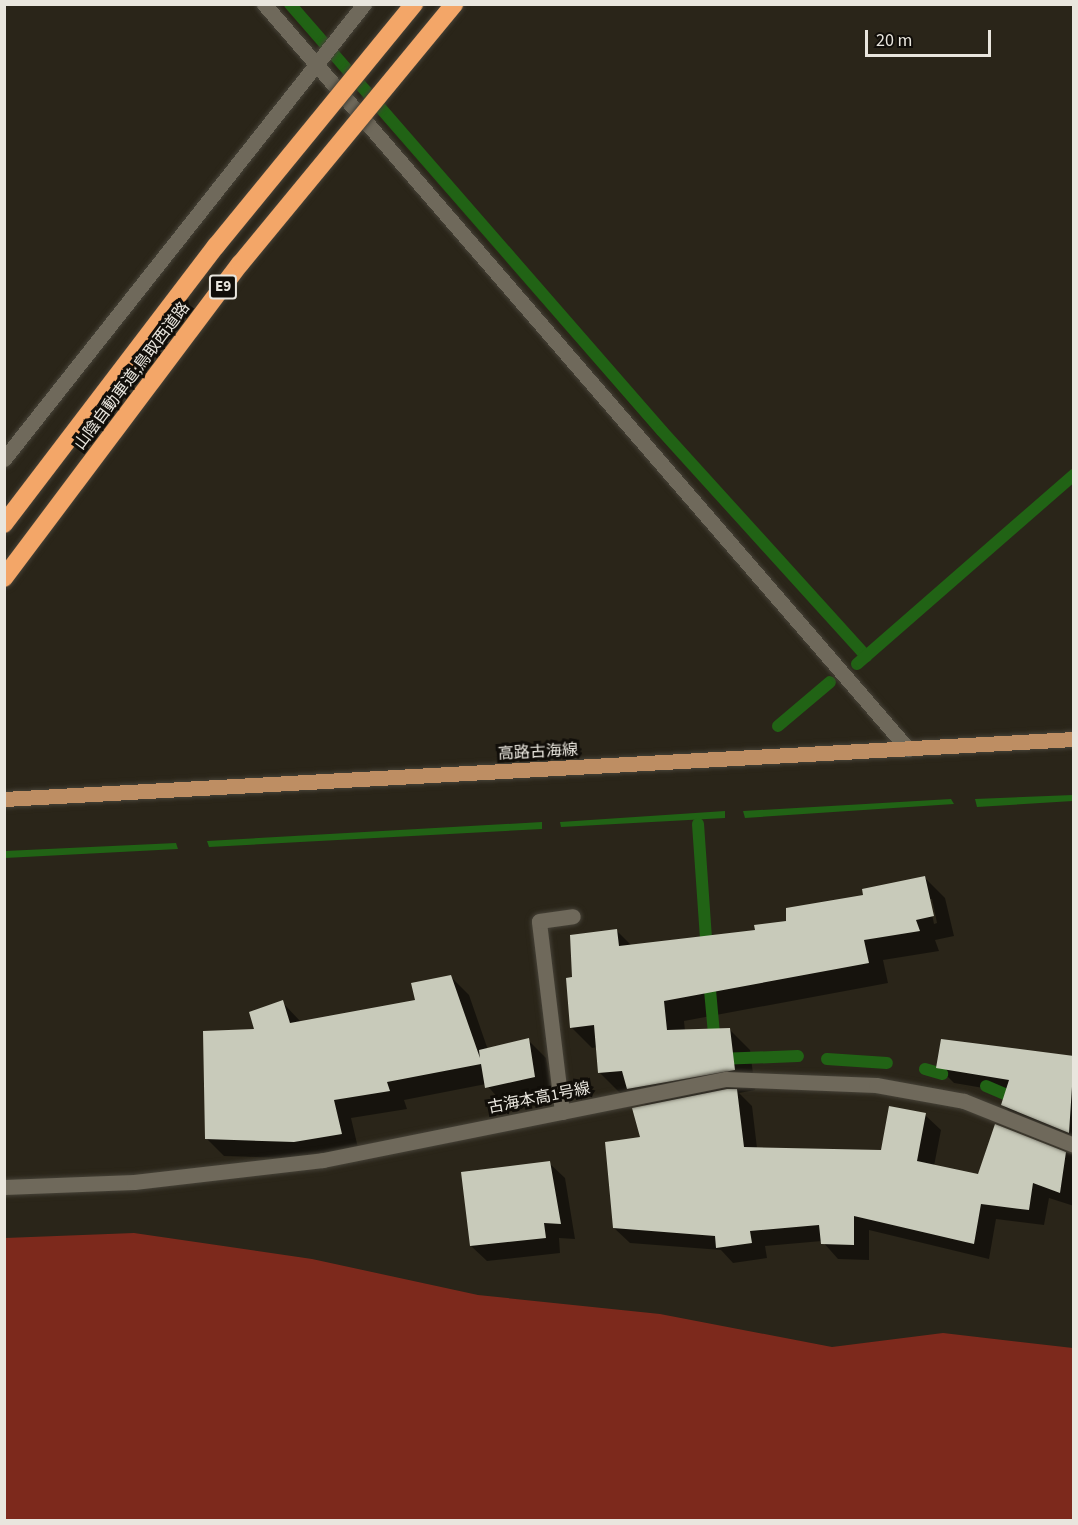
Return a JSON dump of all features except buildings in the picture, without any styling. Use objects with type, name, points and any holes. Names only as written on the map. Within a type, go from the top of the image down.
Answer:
[{"type":"highway","name":"山陰自動車道;鳥取西道路","points":[[4,524],[216,246],[414,4]]},
{"type":"highway","name":"山陰自動車道;鳥取西道路","points":[[4,578],[240,264],[454,4]]},
{"type":"main road","name":"高路古海線","points":[[4,799],[1074,739]]},
{"type":"street","points":[[264,4],[908,749]]},
{"type":"street","points":[[4,459],[315,63],[364,4]]},
{"type":"street","points":[[562,1112],[539,921],[573,916]]},
{"type":"street","name":"古海本高1号線","points":[[4,1187],[134,1182],[323,1160],[726,1078],[876,1085],[964,1101],[1074,1145]]},
{"type":"shaded area","points":[[1073,795],[1073,801],[977,807],[975,799]]},
{"type":"shaded area","points":[[951,799],[954,804],[745,818],[743,811]]},
{"type":"shaded area","points":[[725,811],[725,818],[561,827],[560,822]]},
{"type":"shaded area","points":[[542,822],[542,829],[209,847],[207,841]]},
{"type":"shaded area","points":[[176,843],[178,849],[5,858],[5,851]]},
{"type":"shaded area","points":[[134,1233],[312,1259],[478,1295],[660,1314],[832,1347],[943,1333],[1073,1348],[1073,1520],[5,1520],[5,1238]]},
{"type":"waterway","points":[[290,4],[662,431],[866,656]]},
{"type":"waterway","points":[[857,664],[1074,475]]},
{"type":"waterway","points":[[778,726],[830,682]]},
{"type":"waterway","points":[[698,824],[707,952]]},
{"type":"waterway","points":[[709,979],[715,1045]]},
{"type":"waterway","points":[[718,1059],[798,1056]]},
{"type":"waterway","points":[[827,1059],[887,1063]]},
{"type":"waterway","points":[[925,1069],[942,1074]]},
{"type":"waterway","points":[[986,1086],[1010,1096]]}]
